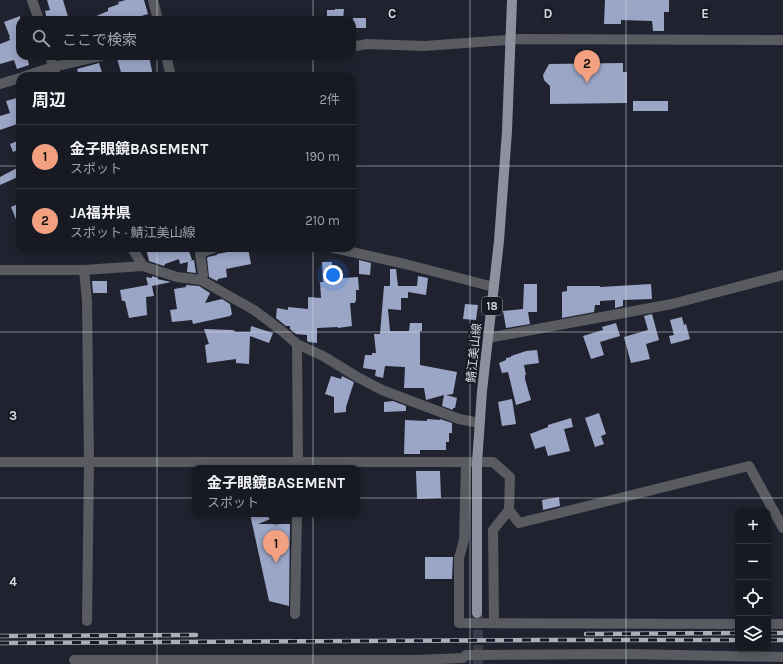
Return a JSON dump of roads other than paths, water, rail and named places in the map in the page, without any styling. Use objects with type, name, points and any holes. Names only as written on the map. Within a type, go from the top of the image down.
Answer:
[{"type":"main road","name":"鯖江美山線","points":[[478,613],[477,462],[488,338],[499,241],[512,39],[512,0]]},
{"type":"street","points":[[32,0],[38,16]]},
{"type":"street","points":[[153,0],[157,16]]},
{"type":"street","points":[[356,46],[367,44],[424,46],[512,39],[783,40]]},
{"type":"street","points":[[51,60],[54,72],[89,60]]},
{"type":"street","points":[[167,60],[170,72]]},
{"type":"street","points":[[0,84],[16,79]]},
{"type":"street","points":[[134,252],[143,266]]},
{"type":"street","points":[[201,280],[203,275],[200,253],[202,252]]},
{"type":"street","points":[[352,252],[494,287]]},
{"type":"street","points":[[0,270],[84,270],[143,266],[177,277],[201,280],[254,310],[297,344],[323,356],[382,390],[458,419],[480,423]]},
{"type":"street","points":[[84,270],[87,301],[89,462],[87,621]]},
{"type":"street","points":[[488,338],[672,304],[783,275]]},
{"type":"street","points":[[297,344],[298,465]]},
{"type":"street","points":[[0,462],[298,465],[493,462],[510,477],[509,510],[492,530],[494,623]]},
{"type":"street","points":[[466,463],[464,540],[459,558],[459,623],[735,624]]},
{"type":"street","points":[[509,510],[519,523],[749,466],[783,528]]},
{"type":"street","points":[[295,614],[298,517]]},
{"type":"street","points":[[771,624],[783,624]]},
{"type":"street","points":[[74,660],[391,662],[463,661],[466,655],[494,660],[783,657]]},
{"type":"tunnel","points":[[478,615],[478,664]]},
{"type":"railway","points":[[586,634],[735,633]]},
{"type":"railway","points":[[771,633],[783,633]]},
{"type":"railway","points":[[0,636],[196,635]]},
{"type":"railway","points":[[0,643],[735,640]]},
{"type":"railway","points":[[771,640],[783,640]]},
{"type":"place","name":"JA福井県","points":[[587,83]]},
{"type":"place","name":"金子眼鏡BASEMENT","points":[[276,563]]}]
